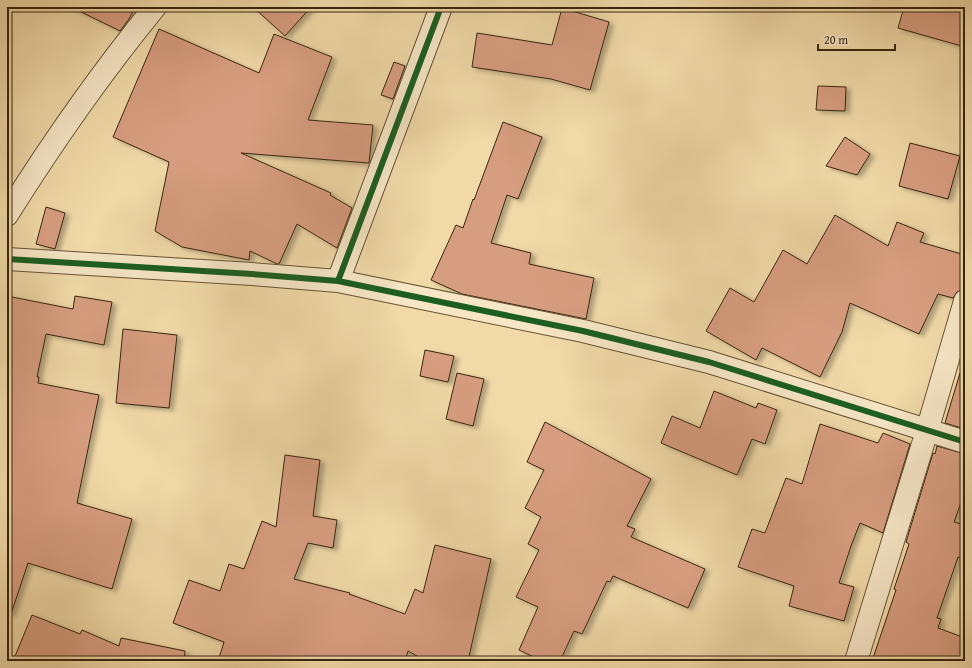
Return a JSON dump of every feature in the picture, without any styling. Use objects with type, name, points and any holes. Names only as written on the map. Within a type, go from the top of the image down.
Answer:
[{"type":"street","points":[[7,215],[32,176],[118,53],[155,7]]},
{"type":"street","points":[[338,281],[441,7]]},
{"type":"street","points":[[7,258],[338,281],[583,331],[702,361],[965,442]]},
{"type":"street","points":[[856,661],[927,431],[965,301]]},
{"type":"building","points":[[71,7],[135,7],[129,19],[120,31]]},
{"type":"building","points":[[253,7],[311,7],[285,36]]},
{"type":"building","points":[[904,7],[965,7],[965,47],[898,28]]},
{"type":"building","points":[[562,8],[609,22],[590,90],[551,79],[472,67],[477,33],[552,45]]},
{"type":"building","points":[[159,29],[259,73],[274,34],[332,57],[308,120],[373,125],[369,163],[241,153],[331,193],[330,195],[352,208],[337,248],[297,224],[279,264],[277,264],[250,251],[249,260],[182,247],[155,231],[169,162],[113,137]]},
{"type":"building","points":[[394,62],[405,66],[393,99],[381,95]]},
{"type":"building","points":[[818,86],[846,87],[845,111],[816,110]]},
{"type":"building","points":[[503,122],[542,137],[518,199],[507,195],[491,243],[531,253],[529,264],[594,278],[586,319],[462,294],[431,280],[456,225],[463,228]]},
{"type":"building","points":[[845,137],[870,154],[857,175],[826,166]]},
{"type":"building","points":[[910,143],[960,156],[948,199],[899,186]]},
{"type":"building","points":[[46,207],[65,213],[55,249],[36,244]]},
{"type":"building","points":[[835,215],[888,246],[897,222],[924,233],[920,242],[965,255],[965,289],[957,292],[953,298],[938,294],[919,334],[850,303],[842,332],[820,377],[762,348],[756,360],[706,331],[730,288],[754,302],[783,250],[807,264]]},
{"type":"building","points":[[7,296],[73,309],[75,296],[112,302],[104,345],[46,334],[37,377],[39,377],[38,383],[99,395],[77,503],[132,519],[112,589],[28,563],[11,614],[7,613]]},
{"type":"building","points":[[123,329],[177,335],[169,408],[116,403]]},
{"type":"building","points":[[425,350],[454,356],[448,382],[420,376]]},
{"type":"building","points":[[457,373],[484,379],[473,426],[446,419]]},
{"type":"building","points":[[960,373],[965,374],[965,429],[945,423]]},
{"type":"building","points":[[714,391],[756,408],[758,403],[777,410],[765,444],[752,439],[737,475],[661,443],[672,416],[700,428]]},
{"type":"building","points":[[545,422],[651,479],[627,526],[635,529],[631,537],[705,569],[688,608],[613,576],[610,582],[607,581],[582,634],[574,631],[560,661],[542,661],[519,650],[538,607],[516,597],[539,550],[528,544],[541,517],[525,508],[544,470],[527,462]]},
{"type":"building","points":[[820,424],[878,443],[883,433],[910,444],[883,533],[860,523],[851,546],[839,583],[854,587],[844,621],[789,606],[794,586],[738,567],[752,529],[765,533],[786,478],[802,484]]},
{"type":"building","points":[[937,446],[965,454],[965,492],[954,522],[965,525],[965,559],[958,557],[937,618],[941,619],[938,628],[965,638],[965,661],[872,661],[896,590],[894,589],[909,544],[906,542],[933,453],[935,454]]},
{"type":"building","points":[[285,455],[320,460],[313,516],[337,520],[333,548],[308,543],[294,579],[350,593],[349,594],[405,614],[415,589],[423,593],[435,545],[491,559],[468,661],[426,661],[408,651],[405,661],[218,661],[224,642],[173,623],[189,580],[220,591],[229,564],[244,569],[262,521],[276,527]]},
{"type":"building","points":[[32,615],[80,634],[82,630],[119,646],[121,638],[185,651],[184,661],[13,661]]},
{"type":"cycle path","points":[[338,281],[441,7]]},
{"type":"cycle path","points":[[7,259],[252,274],[338,281],[583,331],[709,362],[965,442]]}]
